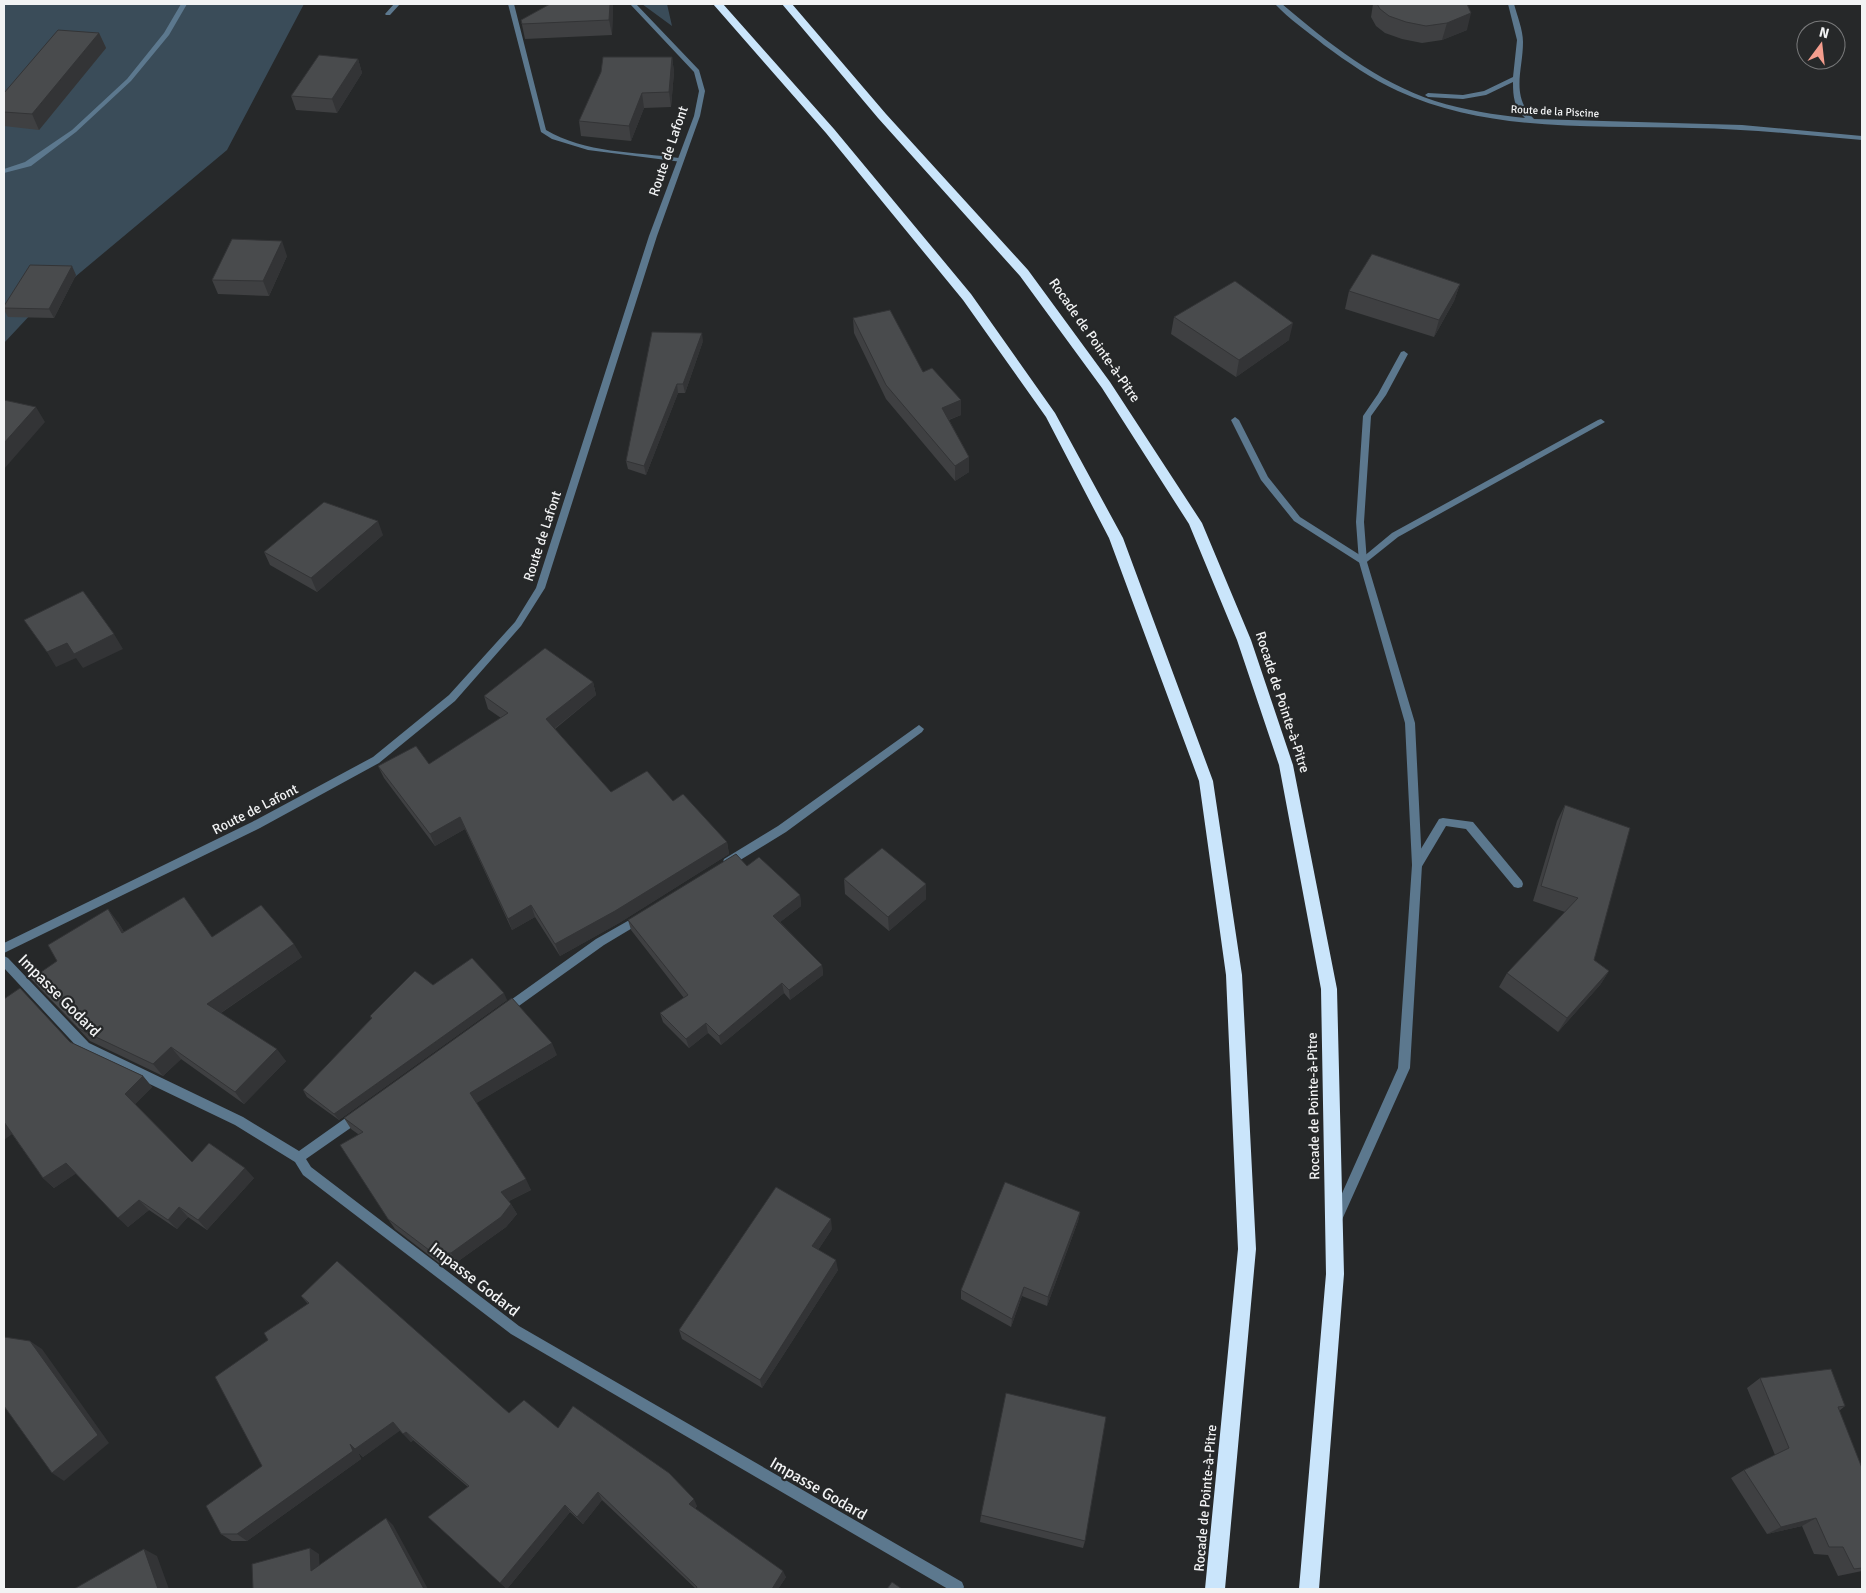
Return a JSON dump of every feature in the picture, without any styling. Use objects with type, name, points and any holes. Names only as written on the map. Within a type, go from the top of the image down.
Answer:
[{"type":"highway","name":"Rocade de Pointe-à-Pitre","points":[[718,4],[830,131],[967,297],[1051,416],[1116,538],[1206,781],[1234,975],[1247,1249],[1215,1589]]},
{"type":"highway","name":"Rocade de Pointe-à-Pitre","points":[[787,4],[882,116],[1024,273],[1106,385],[1195,523],[1244,640],[1286,765],[1329,989],[1335,1274],[1309,1589]]},
{"type":"street","points":[[4,172],[28,164],[74,131],[129,80],[167,34],[184,4]]},
{"type":"street","points":[[388,14],[397,4]]},
{"type":"street","points":[[511,4],[543,131],[551,138],[573,145],[679,160]]},
{"type":"street","name":"Route de Lafont","points":[[4,948],[256,825],[376,760],[452,698],[518,624],[540,588],[679,160],[697,116],[702,91],[697,71],[633,4]]},
{"type":"street","name":"Route de la Piscine","points":[[1278,4],[1315,36],[1354,65],[1416,95],[1448,106],[1484,114],[1565,124],[1773,128],[1862,138]]},
{"type":"street","points":[[1511,4],[1520,40],[1516,78],[1517,99],[1522,111],[1532,121]]},
{"type":"street","points":[[1416,95],[1464,97],[1486,93],[1516,78]]},
{"type":"street","points":[[1334,1223],[1404,1068],[1417,865],[1410,724],[1363,562],[1360,522],[1367,416],[1382,395],[1404,354]]},
{"type":"street","points":[[1235,420],[1264,478],[1297,519],[1363,562]]},
{"type":"street","points":[[1363,562],[1395,535],[1601,422]]},
{"type":"street","points":[[716,870],[782,829],[919,729]]},
{"type":"street","points":[[1417,865],[1443,822],[1469,825],[1518,884]]},
{"type":"street","points":[[497,1016],[600,942],[650,912]]},
{"type":"street","name":"Impasse Godard","points":[[4,961],[85,1047],[239,1121],[299,1158],[307,1171],[515,1330],[957,1587]]},
{"type":"street","points":[[299,1158],[371,1107]]},
{"type":"shaded area","points":[[4,4],[304,4],[227,150],[33,312],[4,343]]},
{"type":"shaded area","points":[[642,4],[667,4],[672,26]]},
{"type":"building","points":[[550,4],[610,4],[609,20],[522,24],[521,20]]},
{"type":"building","points":[[1377,4],[1467,4],[1471,13],[1447,23],[1426,26],[1389,16]]},
{"type":"building","points":[[58,30],[99,33],[32,114],[4,112],[4,93]]},
{"type":"building","points":[[319,55],[358,59],[332,99],[291,96]]},
{"type":"building","points":[[603,57],[672,57],[669,92],[642,93],[629,126],[579,121],[601,72]]},
{"type":"building","points":[[232,239],[282,241],[263,281],[212,280]]},
{"type":"building","points":[[1372,254],[1460,284],[1439,320],[1349,291]]},
{"type":"building","points":[[30,265],[72,266],[49,309],[4,308],[4,306]]},
{"type":"building","points":[[1235,281],[1293,323],[1239,360],[1174,317]]},
{"type":"building","points":[[890,310],[923,372],[932,368],[961,400],[942,408],[969,457],[955,466],[886,385],[853,318]]},
{"type":"building","points":[[652,332],[702,333],[683,384],[677,384],[644,466],[626,461]]},
{"type":"building","points":[[4,400],[36,407],[4,443]]},
{"type":"building","points":[[324,502],[378,521],[311,578],[264,552]]},
{"type":"building","points":[[83,591],[114,634],[74,654],[67,643],[47,652],[24,620]]},
{"type":"building","points":[[545,648],[593,682],[546,719],[611,792],[647,771],[673,801],[683,794],[727,842],[615,911],[555,944],[531,905],[508,919],[460,817],[430,834],[378,766],[416,746],[429,764],[508,713],[484,696]]},
{"type":"building","points":[[1565,805],[1630,828],[1594,960],[1609,971],[1567,1018],[1507,973],[1578,898],[1541,886]]},
{"type":"building","points":[[882,848],[926,884],[888,917],[844,879]]},
{"type":"building","points":[[736,854],[747,866],[759,857],[800,895],[773,916],[822,965],[789,990],[782,983],[719,1036],[706,1023],[686,1039],[660,1013],[688,995],[628,920]]},
{"type":"building","points":[[184,897],[212,937],[261,905],[294,944],[207,1004],[277,1049],[235,1092],[171,1047],[153,1064],[79,1029],[31,979],[57,961],[48,945],[108,909],[122,933]]},
{"type":"building","points":[[472,958],[504,993],[334,1114],[303,1090],[372,1018],[370,1016],[415,971],[433,985]]},
{"type":"building","points":[[20,988],[70,1042],[143,1076],[125,1094],[192,1162],[209,1143],[245,1168],[198,1220],[179,1207],[168,1220],[139,1200],[118,1218],[66,1163],[43,1178],[4,1122],[4,999]]},
{"type":"building","points":[[512,998],[552,1043],[470,1093],[526,1179],[501,1192],[511,1204],[501,1217],[451,1253],[433,1253],[388,1219],[340,1145],[363,1132],[344,1118]]},
{"type":"building","points":[[1005,1182],[1080,1212],[1048,1297],[1024,1287],[1012,1319],[961,1290]]},
{"type":"building","points":[[776,1187],[831,1219],[812,1246],[836,1260],[760,1380],[679,1330]]},
{"type":"building","points":[[337,1261],[509,1413],[524,1400],[558,1428],[573,1406],[669,1473],[694,1499],[689,1504],[783,1571],[772,1589],[696,1589],[697,1587],[598,1492],[577,1517],[565,1505],[500,1583],[428,1517],[469,1486],[406,1432],[403,1434],[393,1422],[355,1449],[350,1444],[353,1451],[237,1534],[221,1534],[206,1506],[262,1466],[215,1377],[268,1340],[264,1333],[309,1303],[301,1296]]},
{"type":"building","points":[[4,1337],[30,1341],[98,1435],[52,1473],[4,1406]]},
{"type":"building","points":[[1831,1369],[1845,1406],[1838,1407],[1862,1468],[1862,1568],[1854,1569],[1843,1547],[1829,1547],[1816,1518],[1781,1527],[1744,1470],[1789,1448],[1760,1378]]},
{"type":"building","points":[[1006,1393],[1106,1417],[1085,1541],[981,1515]]},
{"type":"building","points":[[386,1518],[424,1589],[253,1589],[252,1564],[310,1548],[311,1571]]},
{"type":"building","points":[[144,1549],[158,1589],[74,1589]]},
{"type":"building","points":[[892,1582],[902,1589],[887,1589]]}]
